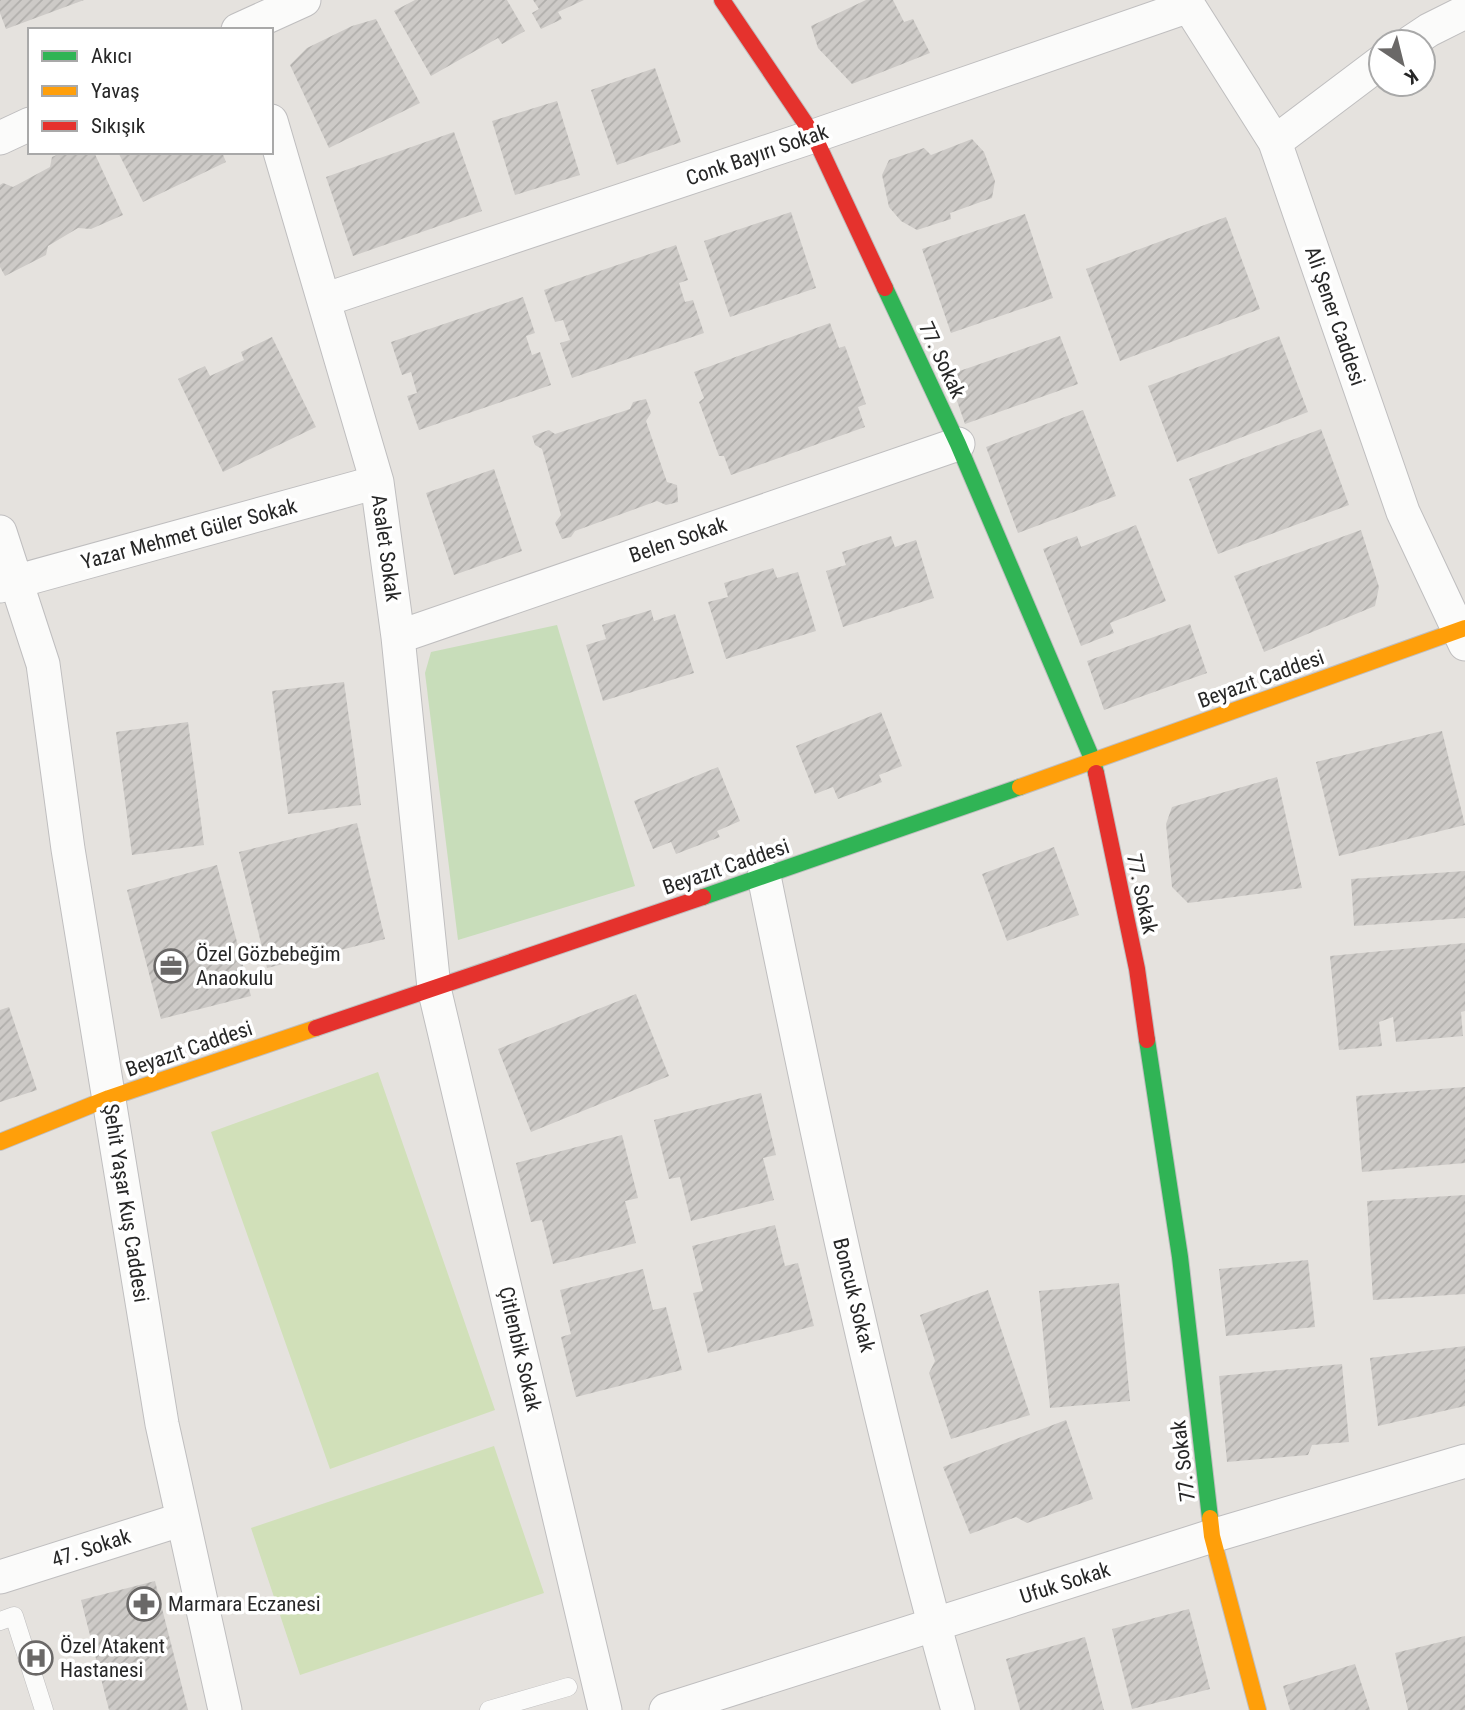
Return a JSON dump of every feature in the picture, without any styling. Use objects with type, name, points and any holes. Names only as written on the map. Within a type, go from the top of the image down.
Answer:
[{"type":"street","points":[[244,28],[304,0]]},
{"type":"street","name":"77. Sokak","points":[[722,0],[814,136],[958,443],[1093,761],[1137,969],[1180,1257],[1213,1536],[1258,1710]]},
{"type":"street","name":"Conk Bayırı Sokak","points":[[324,300],[814,136],[1187,3]]},
{"type":"street","name":"Ali Şener Caddesi","points":[[1187,3],[1275,142],[1403,512],[1463,634]]},
{"type":"street","points":[[1433,28],[1465,12]]},
{"type":"street","points":[[1275,142],[1367,73]]},
{"type":"street","points":[[0,138],[28,125]]},
{"type":"street","name":"Asalet Sokak","points":[[273,128],[377,482],[398,637],[434,988]]},
{"type":"street","name":"Belen Sokak","points":[[398,637],[958,443]]},
{"type":"street","name":"Yazar Mehmet Güler Sokak","points":[[8,583],[377,482]]},
{"type":"street","name":"Şehit Yaşar Kuş Caddesi","points":[[0,532],[8,583],[43,664],[68,849],[162,1424],[225,1710]]},
{"type":"street","name":"Beyazıt Caddesi","points":[[0,1142],[108,1098],[764,876],[1463,634]]},
{"type":"street","name":"Boncuk Sokak","points":[[764,876],[825,1175],[934,1625],[958,1710]]},
{"type":"street","name":"Çitlenbik Sokak","points":[[434,988],[605,1710]]},
{"type":"street","name":"Ufuk Sokak","points":[[666,1710],[1213,1536],[1465,1461]]},
{"type":"street","name":"47. Sokak","points":[[0,1577],[183,1519]]},
{"type":"lane","points":[[0,1621],[14,1616],[44,1710]]},
{"type":"lane","points":[[489,1710],[568,1687]]},
{"type":"green space","points":[[557,625],[635,886],[458,940],[425,673],[431,652]]},
{"type":"green space","points":[[378,1072],[495,1410],[330,1469],[211,1132]]},
{"type":"green space","points":[[494,1446],[544,1593],[300,1675],[251,1528]]},
{"type":"building","points":[[0,0],[84,0],[6,29],[0,13]]},
{"type":"building","points":[[415,0],[507,0],[525,31],[502,44],[498,38],[431,76],[394,11]]},
{"type":"building","points":[[533,0],[584,0],[558,12],[562,19],[541,29],[532,13],[539,9]]},
{"type":"building","points":[[866,0],[893,0],[904,22],[913,19],[930,53],[852,84],[818,48],[811,26]]},
{"type":"building","points":[[376,19],[420,103],[329,148],[290,65],[307,48],[352,26]]},
{"type":"building","points":[[655,68],[681,142],[617,165],[591,90]]},
{"type":"building","points":[[557,101],[580,175],[515,195],[492,121]]},
{"type":"building","points":[[454,132],[482,211],[353,256],[326,177]]},
{"type":"building","points":[[972,139],[984,152],[995,181],[992,198],[950,213],[951,219],[917,230],[901,221],[889,207],[882,175],[889,160],[924,148],[931,155]]},
{"type":"building","points":[[59,154],[95,154],[123,215],[91,229],[78,228],[48,246],[46,255],[5,276],[0,267],[0,185],[3,183],[13,187],[50,167],[52,157]]},
{"type":"building","points":[[119,154],[223,154],[226,162],[143,202]]},
{"type":"building","points":[[791,212],[816,288],[730,317],[704,241]]},
{"type":"building","points":[[1025,214],[1053,298],[951,333],[922,249]]},
{"type":"building","points":[[1226,217],[1260,309],[1120,361],[1086,269]]},
{"type":"building","points":[[676,245],[688,280],[679,283],[685,302],[693,300],[704,333],[572,378],[560,343],[570,340],[563,320],[555,322],[544,290]]},
{"type":"building","points":[[523,297],[535,333],[526,336],[532,355],[540,352],[551,385],[419,430],[407,396],[417,393],[411,372],[402,375],[391,342]]},
{"type":"building","points":[[830,323],[839,348],[845,346],[866,404],[858,407],[865,427],[731,475],[724,456],[719,456],[699,402],[704,398],[694,372]]},
{"type":"building","points":[[1060,336],[1078,384],[965,424],[948,375]]},
{"type":"building","points":[[1279,336],[1308,412],[1177,462],[1148,386]]},
{"type":"building","points":[[272,337],[316,427],[223,472],[178,379],[205,366],[210,376],[244,360],[241,352]]},
{"type":"building","points":[[646,399],[651,413],[646,421],[667,482],[677,485],[678,502],[666,505],[657,501],[575,531],[571,537],[562,539],[555,523],[561,515],[542,449],[535,445],[532,436],[549,430],[555,434],[630,409],[633,402]]},
{"type":"building","points":[[1083,410],[1116,496],[1018,533],[986,447]]},
{"type":"building","points":[[1321,429],[1349,505],[1218,554],[1189,479]]},
{"type":"building","points":[[494,469],[522,551],[454,575],[426,493]]},
{"type":"building","points":[[1136,525],[1166,601],[1110,623],[1114,633],[1081,646],[1043,549],[1077,536],[1081,547]]},
{"type":"building","points":[[1361,530],[1379,587],[1375,606],[1264,652],[1234,576]]},
{"type":"building","points":[[891,536],[895,547],[916,540],[934,598],[843,627],[826,571],[846,565],[842,552]]},
{"type":"building","points":[[773,568],[777,578],[798,572],[816,631],[726,659],[708,602],[728,597],[724,583]]},
{"type":"building","points":[[651,610],[654,621],[675,614],[694,673],[603,701],[586,645],[606,639],[602,625]]},
{"type":"building","points":[[1190,624],[1207,673],[1104,710],[1087,661]]},
{"type":"building","points":[[344,682],[361,805],[288,814],[272,691]]},
{"type":"building","points":[[881,712],[902,766],[879,775],[882,782],[838,799],[833,787],[815,794],[796,746]]},
{"type":"building","points":[[188,722],[204,845],[132,855],[116,732]]},
{"type":"building","points":[[1442,731],[1465,825],[1339,856],[1316,762]]},
{"type":"building","points":[[718,767],[740,821],[717,831],[720,837],[676,854],[671,842],[653,849],[634,801]]},
{"type":"building","points":[[1277,777],[1302,888],[1188,903],[1172,887],[1166,824],[1172,807]]},
{"type":"building","points":[[357,823],[385,939],[267,968],[239,852]]},
{"type":"building","points":[[1054,847],[1079,915],[1007,941],[982,874]]},
{"type":"building","points":[[217,865],[251,996],[161,1019],[127,890]]},
{"type":"building","points":[[1465,871],[1465,918],[1354,926],[1351,879]]},
{"type":"building","points":[[1465,943],[1465,1011],[1461,1012],[1463,1036],[1396,1042],[1393,1017],[1379,1022],[1382,1046],[1339,1050],[1330,956]]},
{"type":"building","points":[[636,994],[669,1076],[531,1132],[498,1049]]},
{"type":"building","points":[[9,1007],[37,1090],[0,1102],[0,1010]]},
{"type":"building","points":[[1465,1087],[1465,1163],[1362,1172],[1356,1096]]},
{"type":"building","points":[[761,1093],[776,1155],[763,1158],[774,1200],[691,1221],[680,1177],[669,1179],[654,1120]]},
{"type":"building","points":[[622,1135],[638,1198],[625,1201],[636,1243],[553,1264],[542,1220],[531,1222],[516,1163]]},
{"type":"building","points":[[1465,1195],[1465,1294],[1373,1300],[1367,1201]]},
{"type":"building","points":[[775,1225],[785,1266],[798,1263],[814,1326],[708,1353],[693,1293],[703,1291],[692,1246]]},
{"type":"building","points":[[1308,1260],[1315,1327],[1226,1336],[1219,1269]]},
{"type":"building","points":[[643,1269],[653,1310],[666,1307],[682,1370],[576,1397],[561,1337],[571,1334],[560,1290]]},
{"type":"building","points":[[1119,1283],[1130,1401],[1050,1408],[1039,1291]]},
{"type":"building","points":[[988,1290],[1030,1415],[951,1439],[929,1373],[935,1361],[920,1315]]},
{"type":"building","points":[[1465,1346],[1465,1406],[1378,1426],[1370,1358]]},
{"type":"building","points":[[1342,1364],[1349,1442],[1312,1445],[1308,1455],[1227,1462],[1219,1376]]},
{"type":"building","points":[[1066,1420],[1093,1499],[1027,1523],[1016,1517],[970,1534],[943,1467]]},
{"type":"building","points":[[155,1581],[188,1710],[109,1710],[81,1600]]},
{"type":"building","points":[[1189,1609],[1210,1689],[1132,1709],[1112,1629]]},
{"type":"building","points":[[1465,1636],[1465,1710],[1408,1710],[1395,1653]]},
{"type":"building","points":[[1085,1637],[1104,1710],[1020,1710],[1006,1659]]},
{"type":"building","points":[[1355,1664],[1370,1710],[1290,1710],[1283,1686]]},
{"type":"traffic: fast","points":[[885,288],[958,444],[1096,773]]},
{"type":"traffic: fast","points":[[703,897],[1020,787]]},
{"type":"traffic: fast","points":[[1147,1040],[1180,1257],[1210,1518]]},
{"type":"traffic: slow","points":[[1020,787],[1465,628]]},
{"type":"traffic: slow","points":[[0,1142],[109,1098],[316,1028]]},
{"type":"traffic: slow","points":[[1210,1518],[1212,1536],[1258,1710]]},
{"type":"traffic: jam","points":[[722,0],[814,136],[885,288]]},
{"type":"traffic: jam","points":[[1096,773],[1137,969],[1147,1040]]},
{"type":"traffic: jam","points":[[316,1028],[703,897]]},
{"type":"place","name":"Özel Gözbebeğim Anaokulu","points":[[171,966]]},
{"type":"place","name":"Marmara Eczanesi","points":[[144,1604]]},
{"type":"place","name":"Özel Atakent Hastanesi","points":[[36,1658]]}]
